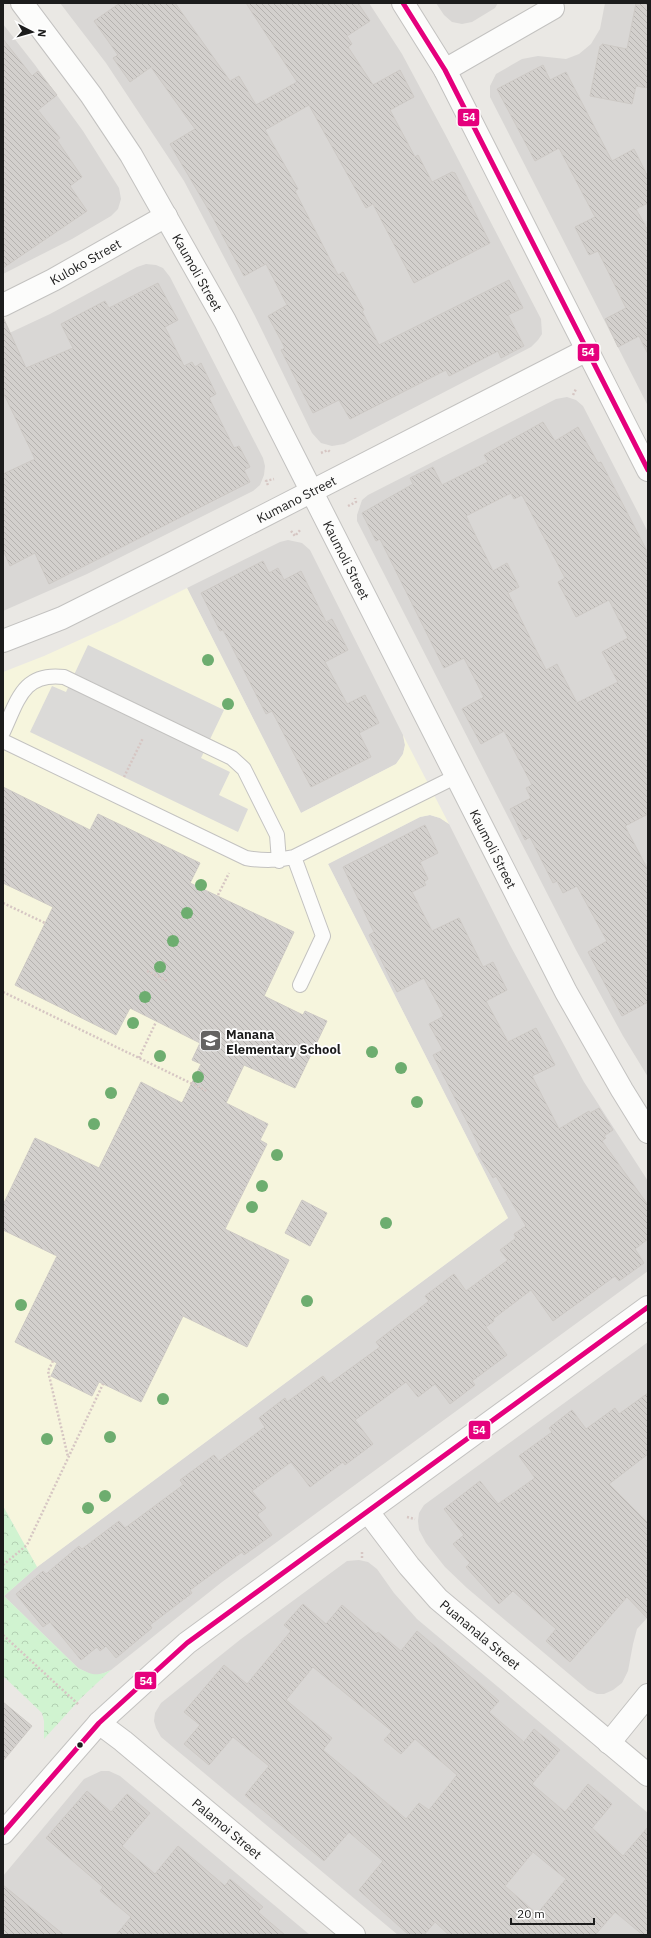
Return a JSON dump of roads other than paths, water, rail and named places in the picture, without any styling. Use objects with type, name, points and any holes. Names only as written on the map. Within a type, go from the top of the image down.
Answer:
[{"type":"street","name":"Kaumoli Street","points":[[22,3],[91,95],[131,156],[225,321],[566,992],[622,1090],[648,1132]]},
{"type":"street","points":[[403,3],[445,70],[648,470]]},
{"type":"street","points":[[445,70],[553,8]]},
{"type":"street","name":"Kuloko Street","points":[[3,305],[53,280],[166,216]]},
{"type":"street","name":"Kumano Street","points":[[3,640],[62,618],[312,492],[587,350]]},
{"type":"street","points":[[3,1833],[98,1723],[187,1643],[648,1307]]},
{"type":"street","name":"Puananala Street","points":[[368,1512],[438,1599],[648,1775]]},
{"type":"street","points":[[609,1742],[648,1695]]},
{"type":"street","name":"Palamoi Street","points":[[98,1723],[123,1741],[354,1935]]},
{"type":"lane","points":[[3,732],[21,693],[33,680],[50,676],[64,677],[232,758],[244,769],[277,836],[279,861]]},
{"type":"lane","points":[[3,741],[246,858],[264,862],[279,861],[294,857],[457,776]]},
{"type":"lane","points":[[294,857],[323,936],[300,985]]},
{"type":"place","name":"Manana Elementary School","points":[[210,1041]]}]
